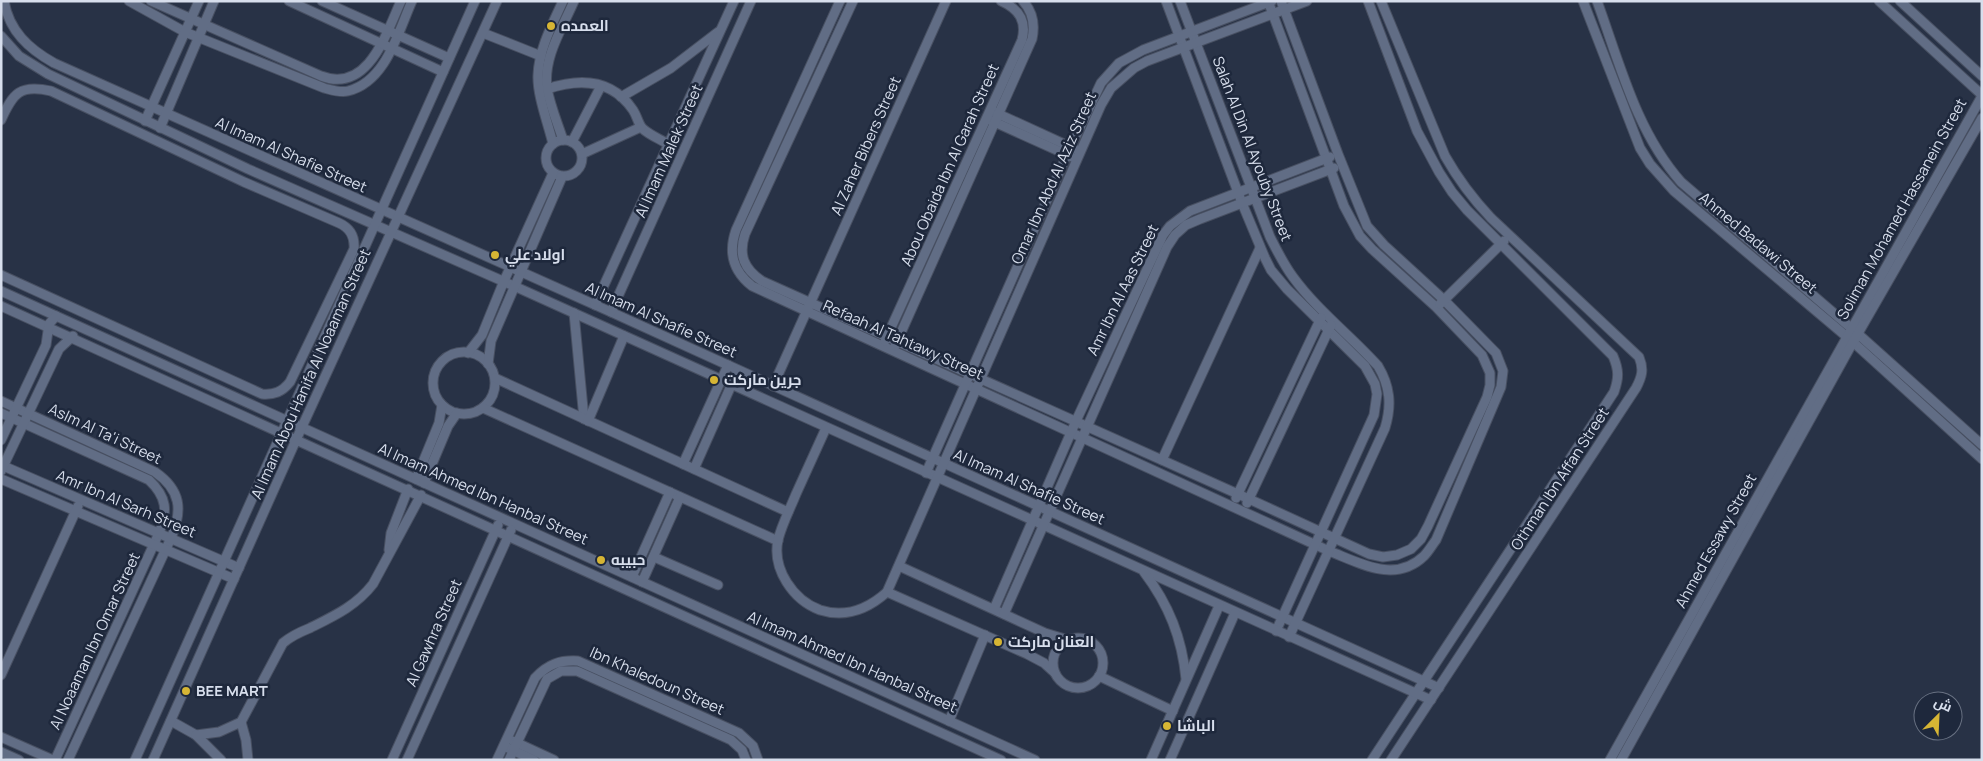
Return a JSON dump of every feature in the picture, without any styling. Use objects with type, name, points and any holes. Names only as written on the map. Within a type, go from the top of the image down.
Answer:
[{"type":"street","name":"Al Imam Al Shafie Street","points":[[4,1],[15,30],[32,49],[54,63],[397,218],[611,312],[1439,688]]},
{"type":"street","points":[[129,1],[185,32],[324,88],[337,91],[348,91],[362,85],[379,70],[412,1]]},
{"type":"street","points":[[151,1],[330,80],[347,78],[364,69],[381,44],[401,1]]},
{"type":"street","points":[[144,121],[199,1]]},
{"type":"street","points":[[160,128],[214,1]]},
{"type":"street","points":[[288,1],[443,72]]},
{"type":"street","points":[[322,1],[449,58]]},
{"type":"street","name":"Al Imam Abou Hanifa Al Noaaman Street","points":[[135,760],[475,1]]},
{"type":"street","name":"Al Imam Abou Hanifa Al Noaaman Street","points":[[153,760],[296,440],[497,1]]},
{"type":"street","points":[[557,175],[547,165],[546,156],[553,144],[539,88],[538,76],[546,37],[563,1]]},
{"type":"street","points":[[557,175],[576,172],[581,164],[582,154],[578,147],[568,141],[548,89],[547,74],[552,51],[574,1]]},
{"type":"street","name":"Al Imam Malek Street","points":[[595,305],[734,1]]},
{"type":"street","name":"Al Imam Malek Street","points":[[611,312],[751,1]]},
{"type":"street","name":"Refaah Al Tahtawy Street","points":[[840,1],[732,240],[732,254],[735,267],[742,278],[752,286],[887,336],[1249,499],[1335,540],[1369,554],[1383,557],[1398,555],[1410,549],[1421,539],[1487,397],[1490,373],[1482,355],[1436,307],[1360,236],[1344,206],[1270,2]]},
{"type":"street","name":"Refaah Al Tahtawy Street","points":[[853,1],[745,234],[742,254],[745,265],[752,274],[883,346],[1233,505],[1329,551],[1374,569],[1387,571],[1399,569],[1414,563],[1424,556],[1436,540],[1501,387],[1503,371],[1496,353],[1444,300],[1384,245],[1367,226],[1282,6]]},
{"type":"street","name":"Al Zaher Bibers Street","points":[[773,386],[946,1]]},
{"type":"street","name":"Abou Obaida Ibn Al Garah Street","points":[[883,346],[1022,40],[1024,31],[1022,20],[1017,10],[1002,1]]},
{"type":"street","name":"Abou Obaida Ibn Al Garah Street","points":[[893,350],[997,118],[1034,30],[1031,13],[1023,1]]},
{"type":"street","name":"Salah Al Din Al Ayouby Street","points":[[1166,1],[1238,192],[1260,248],[1271,270],[1365,366],[1375,384],[1377,405],[1374,415],[1276,631]]},
{"type":"street","name":"Salah Al Din Al Ayouby Street","points":[[1180,1],[1280,259],[1294,278],[1324,311],[1378,366],[1387,386],[1390,407],[1385,428],[1289,637]]},
{"type":"street","name":"Omar Ibn Abd Al Aziz Street","points":[[886,592],[900,566],[1078,155],[1111,88],[1134,68],[1183,47],[1273,14],[1282,6],[1307,1]]},
{"type":"street","name":"Othman Ibn Affan Street","points":[[1368,1],[1417,131],[1439,172],[1467,210],[1613,356],[1618,368],[1618,380],[1614,392],[1372,760]]},
{"type":"street","name":"Othman Ibn Affan Street","points":[[1381,1],[1445,156],[1473,199],[1490,218],[1639,357],[1642,365],[1642,373],[1636,388],[1391,760]]},
{"type":"street","name":"Ahmed Badawi Street","points":[[1583,1],[1640,148],[1656,171],[1674,191],[1852,335],[1982,445]]},
{"type":"street","name":"Ahmed Badawi Street","points":[[1597,1],[1642,124],[1654,147],[1669,169],[1681,182],[1852,335],[1982,458]]},
{"type":"street","points":[[1879,1],[1982,95]]},
{"type":"street","points":[[1900,1],[1982,76]]},
{"type":"street","name":"Omar Ibn Abd Al Aziz Street","points":[[926,473],[1093,98],[1109,72],[1131,56],[1191,31],[1270,2]]},
{"type":"street","points":[[621,97],[682,61],[721,30]]},
{"type":"street","points":[[483,33],[541,56]]},
{"type":"street","name":"Al Imam Al Shafie Street","points":[[1,36],[19,56],[48,74],[248,170],[504,281],[1431,700]]},
{"type":"street","points":[[548,89],[565,83],[584,82],[601,86],[621,97],[634,111],[641,127],[668,144]]},
{"type":"street","points":[[553,144],[568,141],[601,86]]},
{"type":"street","points":[[1,120],[10,100],[18,92],[28,88],[51,91],[244,182],[345,226],[353,236],[354,242],[354,249],[290,382],[278,393],[262,394],[1,275]]},
{"type":"street","points":[[158,91],[163,98],[172,98]]},
{"type":"street","name":"Soliman Mohamed Hassanein Street","points":[[1852,335],[1982,95]]},
{"type":"street","points":[[791,109],[802,114]]},
{"type":"street","points":[[987,114],[1078,155]]},
{"type":"street","name":"Soliman Mohamed Hassanein Street","points":[[1852,335],[1982,118]]},
{"type":"street","points":[[582,154],[641,127]]},
{"type":"street","name":"Amr Ibn Al Aas Street","points":[[994,609],[1076,421],[1163,235],[1175,222],[1190,211],[1338,154]]},
{"type":"street","name":"Amr Ibn Al Aas Street","points":[[1004,614],[1082,436],[1171,241],[1186,225],[1342,165]]},
{"type":"street","points":[[244,182],[249,175],[248,170]]},
{"type":"street","points":[[468,352],[482,335],[510,267],[557,175]]},
{"type":"street","points":[[488,364],[491,341],[557,175]]},
{"type":"street","points":[[260,189],[260,183],[266,177]]},
{"type":"street","points":[[1436,307],[1510,235]]},
{"type":"street","points":[[1162,460],[1260,248]]},
{"type":"street","name":"Al Imam Ahmed Ibn Hanbal Street","points":[[1,290],[76,326],[1035,760]]},
{"type":"street","name":"Al Imam Ahmed Ibn Hanbal Street","points":[[1,306],[1002,760]]},
{"type":"street","points":[[1233,505],[1324,311]]},
{"type":"street","points":[[574,314],[586,420]]},
{"type":"street","points":[[1,440],[43,351],[50,321],[56,316]]},
{"type":"street","points":[[1243,510],[1334,320]]},
{"type":"street","points":[[2,467],[60,348],[75,333],[76,326]]},
{"type":"street","name":"Ahmed Essawy Street","points":[[1610,760],[1852,335]]},
{"type":"street","name":"Ahmed Essawy Street","points":[[1621,760],[1852,335]]},
{"type":"street","points":[[586,420],[624,336]]},
{"type":"street","points":[[468,352],[479,356],[488,364],[495,378],[494,392],[483,408],[466,414],[457,414],[442,406],[436,398],[433,379],[436,370],[442,362],[449,356],[468,352]]},
{"type":"street","points":[[683,464],[728,366]]},
{"type":"street","points":[[694,469],[738,370]]},
{"type":"street","points":[[495,378],[788,512]]},
{"type":"street","name":"Aslm Al Ta'i Street","points":[[1,401],[125,457],[163,478],[175,494],[178,504],[177,524],[171,538]]},
{"type":"street","points":[[420,481],[439,423],[442,406]]},
{"type":"street","points":[[483,408],[778,541]]},
{"type":"street","name":"Aslm Al Ta'i Street","points":[[1,413],[150,480],[158,488],[164,499],[165,511],[159,533]]},
{"type":"street","points":[[420,481],[448,426],[457,414]]},
{"type":"street","points":[[826,428],[788,512],[778,541],[777,555],[780,569],[786,583],[801,599],[820,610],[849,612],[876,602],[886,592],[1036,658],[1055,673],[1063,684],[1076,688],[1089,685],[1099,676],[1103,661],[1097,647],[1091,642],[1084,639],[1068,640],[1045,633],[900,566]]},
{"type":"street","name":"Amr Ibn Al Sarh Street","points":[[2,467],[82,499],[239,568]]},
{"type":"street","name":"Amr Ibn Al Sarh Street","points":[[1,478],[234,579]]},
{"type":"street","points":[[389,551],[391,533],[408,489]]},
{"type":"street","points":[[632,577],[670,492]]},
{"type":"street","points":[[196,735],[219,732],[241,722],[278,649],[283,643],[294,635],[354,605],[365,595],[373,584],[420,495]]},
{"type":"street","points":[[642,582],[680,497]]},
{"type":"street","points":[[1,675],[82,499]]},
{"type":"street","points":[[1439,503],[1450,508]]},
{"type":"street","name":"Al Gawhra Street","points":[[392,760],[501,518]]},
{"type":"street","name":"Al Gawhra Street","points":[[407,760],[514,524]]},
{"type":"street","name":"Al Noaaman Ibn Omar Street","points":[[54,760],[159,533]]},
{"type":"street","name":"Al Noaaman Ibn Omar Street","points":[[68,760],[171,538]]},
{"type":"street","points":[[654,557],[718,585]]},
{"type":"street","points":[[1142,570],[1162,597],[1174,621],[1184,660],[1186,679]]},
{"type":"street","points":[[676,612],[682,600]]},
{"type":"street","points":[[1150,760],[1220,606]]},
{"type":"street","points":[[1170,760],[1236,613]]},
{"type":"street","points":[[949,721],[985,636]]},
{"type":"street","points":[[1055,673],[1052,663],[1054,653],[1060,645],[1068,640]]},
{"type":"street","name":"Ibn Khaledoun Street","points":[[497,760],[536,678],[544,668],[565,660],[578,661],[626,688],[731,740],[742,750],[746,760]]},
{"type":"street","name":"Ibn Khaledoun Street","points":[[509,760],[543,686],[553,674],[569,670],[626,688],[739,733],[752,746],[758,760]]},
{"type":"street","points":[[842,687],[848,675]]},
{"type":"street","points":[[1099,676],[1172,711]]},
{"type":"street","points":[[171,721],[196,735],[221,760]]},
{"type":"street","points":[[241,722],[246,740],[248,760]]},
{"type":"street","points":[[1,737],[54,760]]},
{"type":"street","points":[[505,742],[534,760]]},
{"type":"street","points":[[515,747],[554,760]]},
{"type":"street","points":[[1,752],[19,760]]},
{"type":"place","name":"العمده","points":[[551,26]]},
{"type":"place","name":"اولاد علي","points":[[495,255]]},
{"type":"place","name":"جرين ماركت","points":[[714,380]]},
{"type":"place","name":"حبيبه","points":[[601,560]]},
{"type":"place","name":"العنان ماركت","points":[[998,642]]},
{"type":"place","name":"BEE MART","points":[[186,691]]},
{"type":"place","name":"الباشا","points":[[1167,726]]}]
